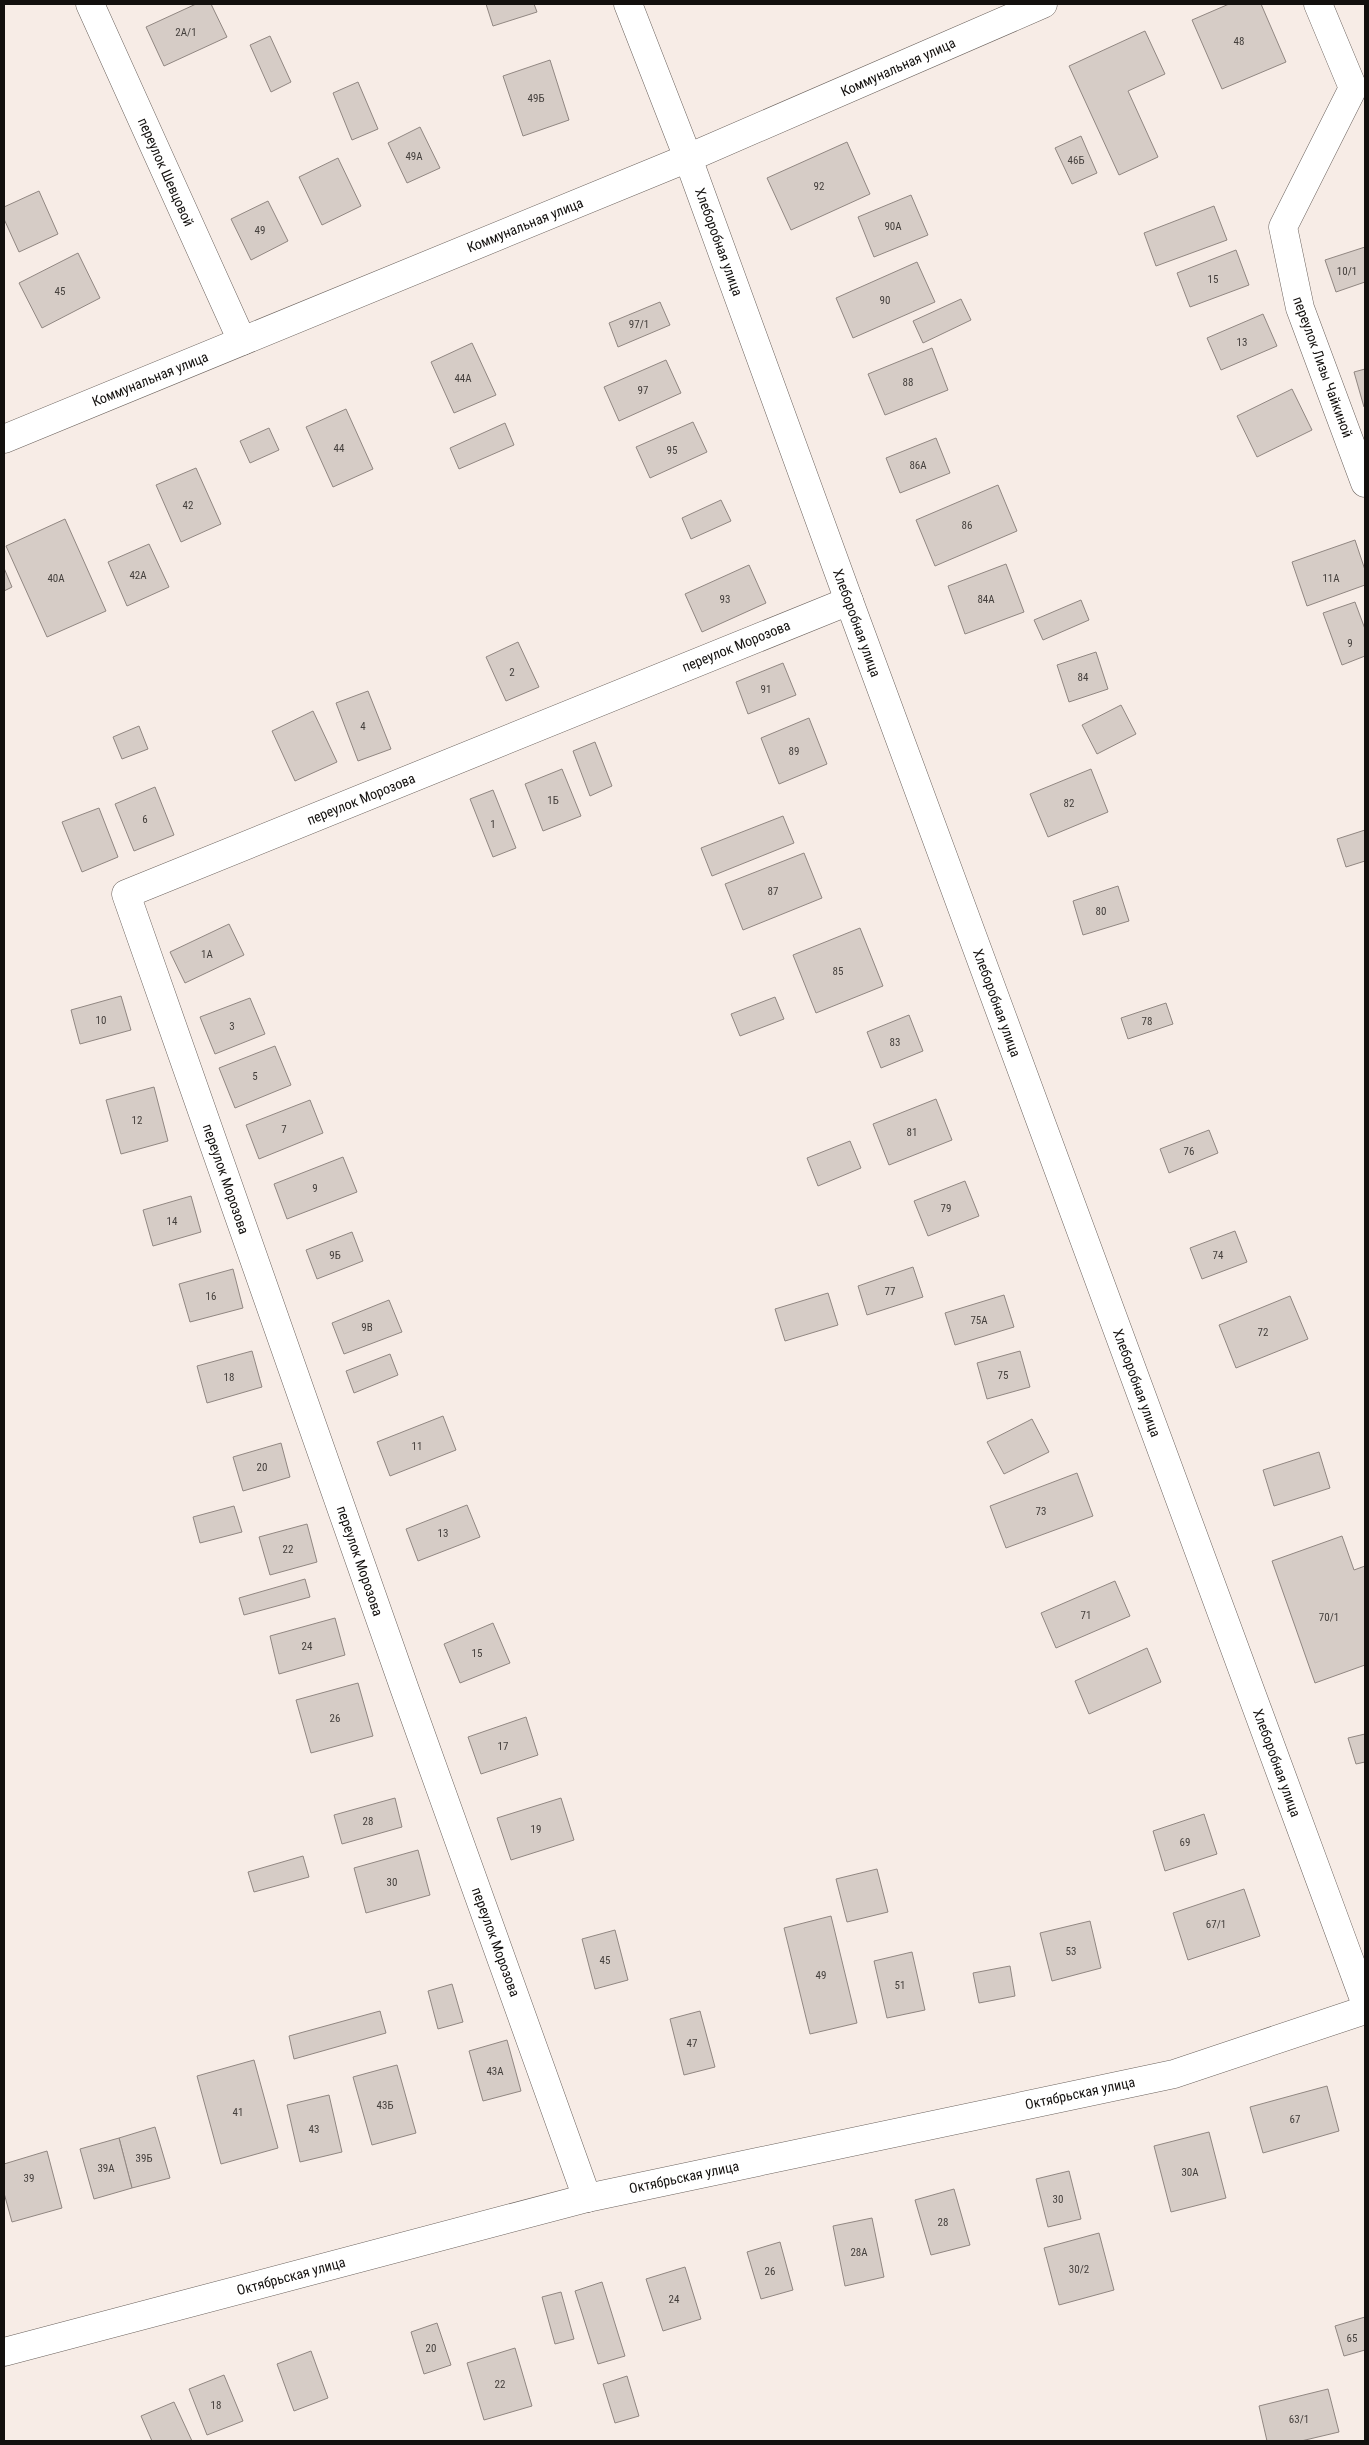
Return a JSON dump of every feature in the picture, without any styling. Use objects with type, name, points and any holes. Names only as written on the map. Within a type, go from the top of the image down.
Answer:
[{"type":"street","name":"переулок Шевцовой","points":[[90,4],[242,341]]},
{"type":"street","name":"Хлеборобная улица","points":[[628,4],[688,158],[849,601],[1365,2002]]},
{"type":"street","name":"Коммунальная улица","points":[[4,439],[688,158],[1043,4]]},
{"type":"street","name":"переулок Лизы Чайкиной","points":[[1318,4],[1353,88],[1283,227],[1300,308],[1365,483]]},
{"type":"street","name":"переулок Морозова","points":[[587,2198],[405,1690],[126,894],[849,601]]},
{"type":"street","name":"Октябрьская улица","points":[[4,2352],[587,2198],[1174,2074],[1365,2010]]},
{"type":"building","points":[[196,4],[211,4],[227,37],[164,66],[146,27]]},
{"type":"building","points":[[486,4],[534,4],[537,12],[493,26]]},
{"type":"building","points":[[1229,4],[1261,4],[1286,62],[1222,89],[1192,20]]},
{"type":"building","points":[[1145,31],[1165,74],[1128,91],[1158,157],[1119,175],[1069,66]]},
{"type":"building","points":[[270,36],[291,82],[271,92],[250,45]]},
{"type":"building","points":[[550,60],[569,120],[523,136],[503,76]]},
{"type":"building","points":[[358,82],[378,129],[352,140],[333,93]]},
{"type":"building","points":[[420,127],[440,168],[407,183],[388,143]]},
{"type":"building","points":[[1081,136],[1097,173],[1072,184],[1055,148]]},
{"type":"building","points":[[847,142],[870,194],[791,230],[767,178]]},
{"type":"building","points":[[338,158],[361,206],[322,225],[299,177]]},
{"type":"building","points":[[39,191],[58,234],[19,252],[4,219],[4,207]]},
{"type":"building","points":[[911,195],[928,235],[874,257],[858,217]]},
{"type":"building","points":[[268,201],[288,241],[251,260],[231,219]]},
{"type":"building","points":[[1214,206],[1227,240],[1156,266],[1144,233]]},
{"type":"building","points":[[1365,247],[1365,282],[1336,292],[1325,260]]},
{"type":"building","points":[[1236,250],[1249,285],[1190,307],[1177,273]]},
{"type":"building","points":[[78,253],[100,298],[42,328],[19,283]]},
{"type":"building","points":[[917,262],[935,302],[853,338],[836,298]]},
{"type":"building","points":[[961,299],[971,320],[923,343],[913,321]]},
{"type":"building","points":[[660,302],[670,325],[618,347],[609,323]]},
{"type":"building","points":[[1263,314],[1277,346],[1221,370],[1207,338]]},
{"type":"building","points":[[472,343],[496,395],[454,413],[431,362]]},
{"type":"building","points":[[932,348],[948,390],[885,415],[868,374]]},
{"type":"building","points":[[666,360],[681,393],[619,421],[604,387]]},
{"type":"building","points":[[1365,369],[1365,407],[1364,407],[1354,372]]},
{"type":"building","points":[[1292,389],[1312,430],[1257,457],[1237,416]]},
{"type":"building","points":[[346,409],[373,469],[333,487],[306,427]]},
{"type":"building","points":[[693,422],[707,452],[650,478],[636,447]]},
{"type":"building","points":[[505,423],[514,445],[459,469],[450,448]]},
{"type":"building","points":[[269,428],[279,450],[250,463],[240,441]]},
{"type":"building","points":[[936,438],[950,473],[900,493],[886,458]]},
{"type":"building","points":[[196,468],[221,524],[181,542],[156,485]]},
{"type":"building","points":[[998,485],[1017,531],[935,566],[916,520]]},
{"type":"building","points":[[721,500],[731,521],[691,539],[682,518]]},
{"type":"building","points":[[65,519],[106,611],[47,637],[6,546]]},
{"type":"building","points":[[1355,540],[1365,570],[1365,585],[1307,606],[1292,562]]},
{"type":"building","points":[[149,544],[169,587],[127,606],[108,562]]},
{"type":"building","points":[[1006,564],[1024,612],[965,634],[948,586]]},
{"type":"building","points":[[749,565],[766,603],[702,632],[685,594]]},
{"type":"building","points":[[4,568],[12,587],[4,591]]},
{"type":"building","points":[[1081,600],[1089,620],[1043,640],[1034,620]]},
{"type":"building","points":[[1355,602],[1365,629],[1365,656],[1342,665],[1323,613]]},
{"type":"building","points":[[518,642],[539,687],[506,701],[486,657]]},
{"type":"building","points":[[1096,652],[1108,689],[1069,702],[1057,665]]},
{"type":"building","points":[[783,663],[796,695],[748,714],[736,682]]},
{"type":"building","points":[[368,691],[391,749],[358,761],[336,703]]},
{"type":"building","points":[[1121,705],[1136,734],[1097,754],[1082,725]]},
{"type":"building","points":[[313,711],[337,762],[295,781],[272,731]]},
{"type":"building","points":[[809,718],[827,764],[779,784],[761,738]]},
{"type":"building","points":[[139,726],[148,749],[122,759],[113,737]]},
{"type":"building","points":[[595,742],[612,786],[590,796],[573,751]]},
{"type":"building","points":[[562,769],[581,816],[543,831],[525,784]]},
{"type":"building","points":[[1091,769],[1108,812],[1048,837],[1030,794]]},
{"type":"building","points":[[155,787],[174,835],[134,851],[115,804]]},
{"type":"building","points":[[493,790],[516,848],[493,857],[470,799]]},
{"type":"building","points":[[99,808],[118,857],[82,872],[62,822]]},
{"type":"building","points":[[783,816],[794,843],[712,876],[701,848]]},
{"type":"building","points":[[1365,830],[1365,861],[1346,867],[1337,839]]},
{"type":"building","points":[[804,853],[822,898],[743,930],[725,884]]},
{"type":"building","points":[[1118,886],[1129,921],[1083,935],[1073,901]]},
{"type":"building","points":[[229,924],[244,955],[185,983],[170,952]]},
{"type":"building","points":[[860,928],[883,986],[816,1013],[793,955]]},
{"type":"building","points":[[121,996],[131,1030],[80,1044],[71,1010]]},
{"type":"building","points":[[775,997],[784,1019],[740,1036],[731,1014]]},
{"type":"building","points":[[250,998],[265,1034],[215,1054],[200,1017]]},
{"type":"building","points":[[1166,1003],[1173,1024],[1128,1039],[1121,1018]]},
{"type":"building","points":[[909,1015],[923,1051],[881,1068],[867,1032]]},
{"type":"building","points":[[275,1046],[291,1085],[235,1108],[219,1068]]},
{"type":"building","points":[[154,1087],[168,1141],[121,1154],[106,1100]]},
{"type":"building","points":[[936,1099],[952,1140],[889,1165],[873,1124]]},
{"type":"building","points":[[310,1100],[323,1133],[259,1159],[246,1125]]},
{"type":"building","points":[[1209,1130],[1218,1153],[1169,1173],[1160,1149]]},
{"type":"building","points":[[850,1141],[861,1168],[818,1186],[807,1158]]},
{"type":"building","points":[[343,1157],[357,1192],[287,1219],[274,1184]]},
{"type":"building","points":[[965,1181],[979,1216],[928,1236],[914,1201]]},
{"type":"building","points":[[191,1196],[201,1232],[153,1246],[143,1210]]},
{"type":"building","points":[[1235,1231],[1247,1262],[1202,1279],[1190,1248]]},
{"type":"building","points":[[352,1232],[363,1261],[317,1279],[306,1250]]},
{"type":"building","points":[[913,1267],[923,1297],[867,1315],[858,1286]]},
{"type":"building","points":[[233,1269],[243,1308],[190,1322],[179,1284]]},
{"type":"building","points":[[828,1293],[838,1325],[785,1341],[775,1309]]},
{"type":"building","points":[[1004,1295],[1014,1327],[955,1345],[945,1313]]},
{"type":"building","points":[[1290,1296],[1308,1339],[1236,1368],[1219,1325]]},
{"type":"building","points":[[389,1300],[402,1332],[344,1354],[332,1323]]},
{"type":"building","points":[[252,1351],[262,1387],[207,1403],[197,1366]]},
{"type":"building","points":[[1020,1351],[1030,1387],[987,1399],[977,1363]]},
{"type":"building","points":[[390,1354],[398,1375],[354,1393],[346,1371]]},
{"type":"building","points":[[443,1416],[456,1450],[390,1476],[377,1442]]},
{"type":"building","points":[[1032,1419],[1049,1452],[1004,1474],[987,1442]]},
{"type":"building","points":[[281,1443],[290,1477],[243,1491],[233,1457]]},
{"type":"building","points":[[1319,1452],[1330,1488],[1274,1506],[1263,1470]]},
{"type":"building","points":[[1077,1473],[1093,1516],[1006,1548],[990,1506]]},
{"type":"building","points":[[467,1505],[480,1537],[418,1561],[406,1529]]},
{"type":"building","points":[[234,1506],[242,1532],[200,1543],[193,1517]]},
{"type":"building","points":[[307,1524],[317,1562],[270,1575],[259,1537]]},
{"type":"building","points":[[1342,1536],[1354,1570],[1365,1566],[1365,1665],[1315,1683],[1272,1561]]},
{"type":"building","points":[[305,1579],[310,1597],[244,1615],[239,1598]]},
{"type":"building","points":[[1115,1581],[1130,1616],[1056,1648],[1041,1613]]},
{"type":"building","points":[[335,1618],[345,1655],[279,1674],[270,1636]]},
{"type":"building","points":[[493,1623],[510,1663],[460,1683],[444,1644]]},
{"type":"building","points":[[1147,1648],[1161,1682],[1089,1714],[1075,1681]]},
{"type":"building","points":[[358,1683],[373,1736],[311,1753],[296,1700]]},
{"type":"building","points":[[526,1717],[538,1755],[481,1774],[468,1737]]},
{"type":"building","points":[[1365,1734],[1365,1762],[1356,1764],[1348,1738]]},
{"type":"building","points":[[395,1798],[402,1827],[342,1844],[334,1815]]},
{"type":"building","points":[[561,1798],[574,1840],[511,1860],[497,1818]]},
{"type":"building","points":[[1204,1814],[1217,1854],[1165,1871],[1153,1831]]},
{"type":"building","points":[[418,1850],[430,1895],[366,1913],[354,1868]]},
{"type":"building","points":[[303,1856],[309,1877],[254,1892],[248,1872]]},
{"type":"building","points":[[877,1869],[888,1912],[847,1922],[836,1879]]},
{"type":"building","points":[[1244,1889],[1260,1936],[1188,1960],[1173,1913]]},
{"type":"building","points":[[831,1916],[857,2023],[810,2034],[784,1928]]},
{"type":"building","points":[[1090,1921],[1101,1968],[1052,1981],[1040,1933]]},
{"type":"building","points":[[615,1930],[628,1980],[595,1989],[582,1939]]},
{"type":"building","points":[[912,1952],[925,2010],[887,2018],[874,1961]]},
{"type":"building","points":[[1010,1966],[1015,1996],[979,2003],[973,1973]]},
{"type":"building","points":[[452,1984],[463,2022],[438,2029],[428,1991]]},
{"type":"building","points":[[380,2011],[386,2033],[294,2059],[289,2036]]},
{"type":"building","points":[[700,2011],[715,2067],[684,2075],[670,2019]]},
{"type":"building","points":[[507,2040],[521,2091],[483,2101],[469,2051]]},
{"type":"building","points":[[254,2060],[278,2148],[221,2164],[197,2076]]},
{"type":"building","points":[[397,2065],[416,2133],[372,2145],[353,2077]]},
{"type":"building","points":[[1327,2086],[1339,2131],[1263,2153],[1250,2107]]},
{"type":"building","points":[[329,2095],[342,2152],[300,2162],[287,2105]]},
{"type":"building","points":[[155,2127],[170,2178],[132,2188],[119,2138]]},
{"type":"building","points":[[1209,2132],[1226,2198],[1171,2212],[1154,2146]]},
{"type":"building","points":[[119,2138],[132,2188],[94,2199],[80,2149]]},
{"type":"building","points":[[47,2151],[62,2208],[12,2222],[4,2193],[4,2164]]},
{"type":"building","points":[[1069,2171],[1081,2219],[1048,2227],[1036,2179]]},
{"type":"building","points":[[954,2189],[970,2245],[931,2255],[915,2200]]},
{"type":"building","points":[[872,2218],[884,2277],[845,2286],[833,2226]]},
{"type":"building","points":[[1099,2233],[1114,2290],[1059,2305],[1044,2248]]},
{"type":"building","points":[[780,2242],[793,2290],[761,2299],[747,2252]]},
{"type":"building","points":[[685,2267],[701,2319],[663,2331],[646,2279]]},
{"type":"building","points":[[602,2282],[625,2356],[598,2364],[575,2291]]},
{"type":"building","points":[[561,2292],[574,2339],[555,2344],[542,2297]]},
{"type":"building","points":[[1365,2317],[1365,2350],[1344,2356],[1335,2326]]},
{"type":"building","points":[[437,2323],[451,2365],[424,2374],[411,2332]]},
{"type":"building","points":[[515,2348],[532,2406],[484,2420],[467,2363]]},
{"type":"building","points":[[311,2351],[328,2398],[294,2411],[277,2364]]},
{"type":"building","points":[[224,2375],[243,2421],[207,2435],[189,2389]]},
{"type":"building","points":[[627,2376],[639,2416],[615,2423],[603,2384]]},
{"type":"building","points":[[1328,2389],[1339,2432],[1301,2441],[1267,2441],[1259,2406]]},
{"type":"building","points":[[174,2402],[192,2441],[152,2441],[141,2416]]}]
